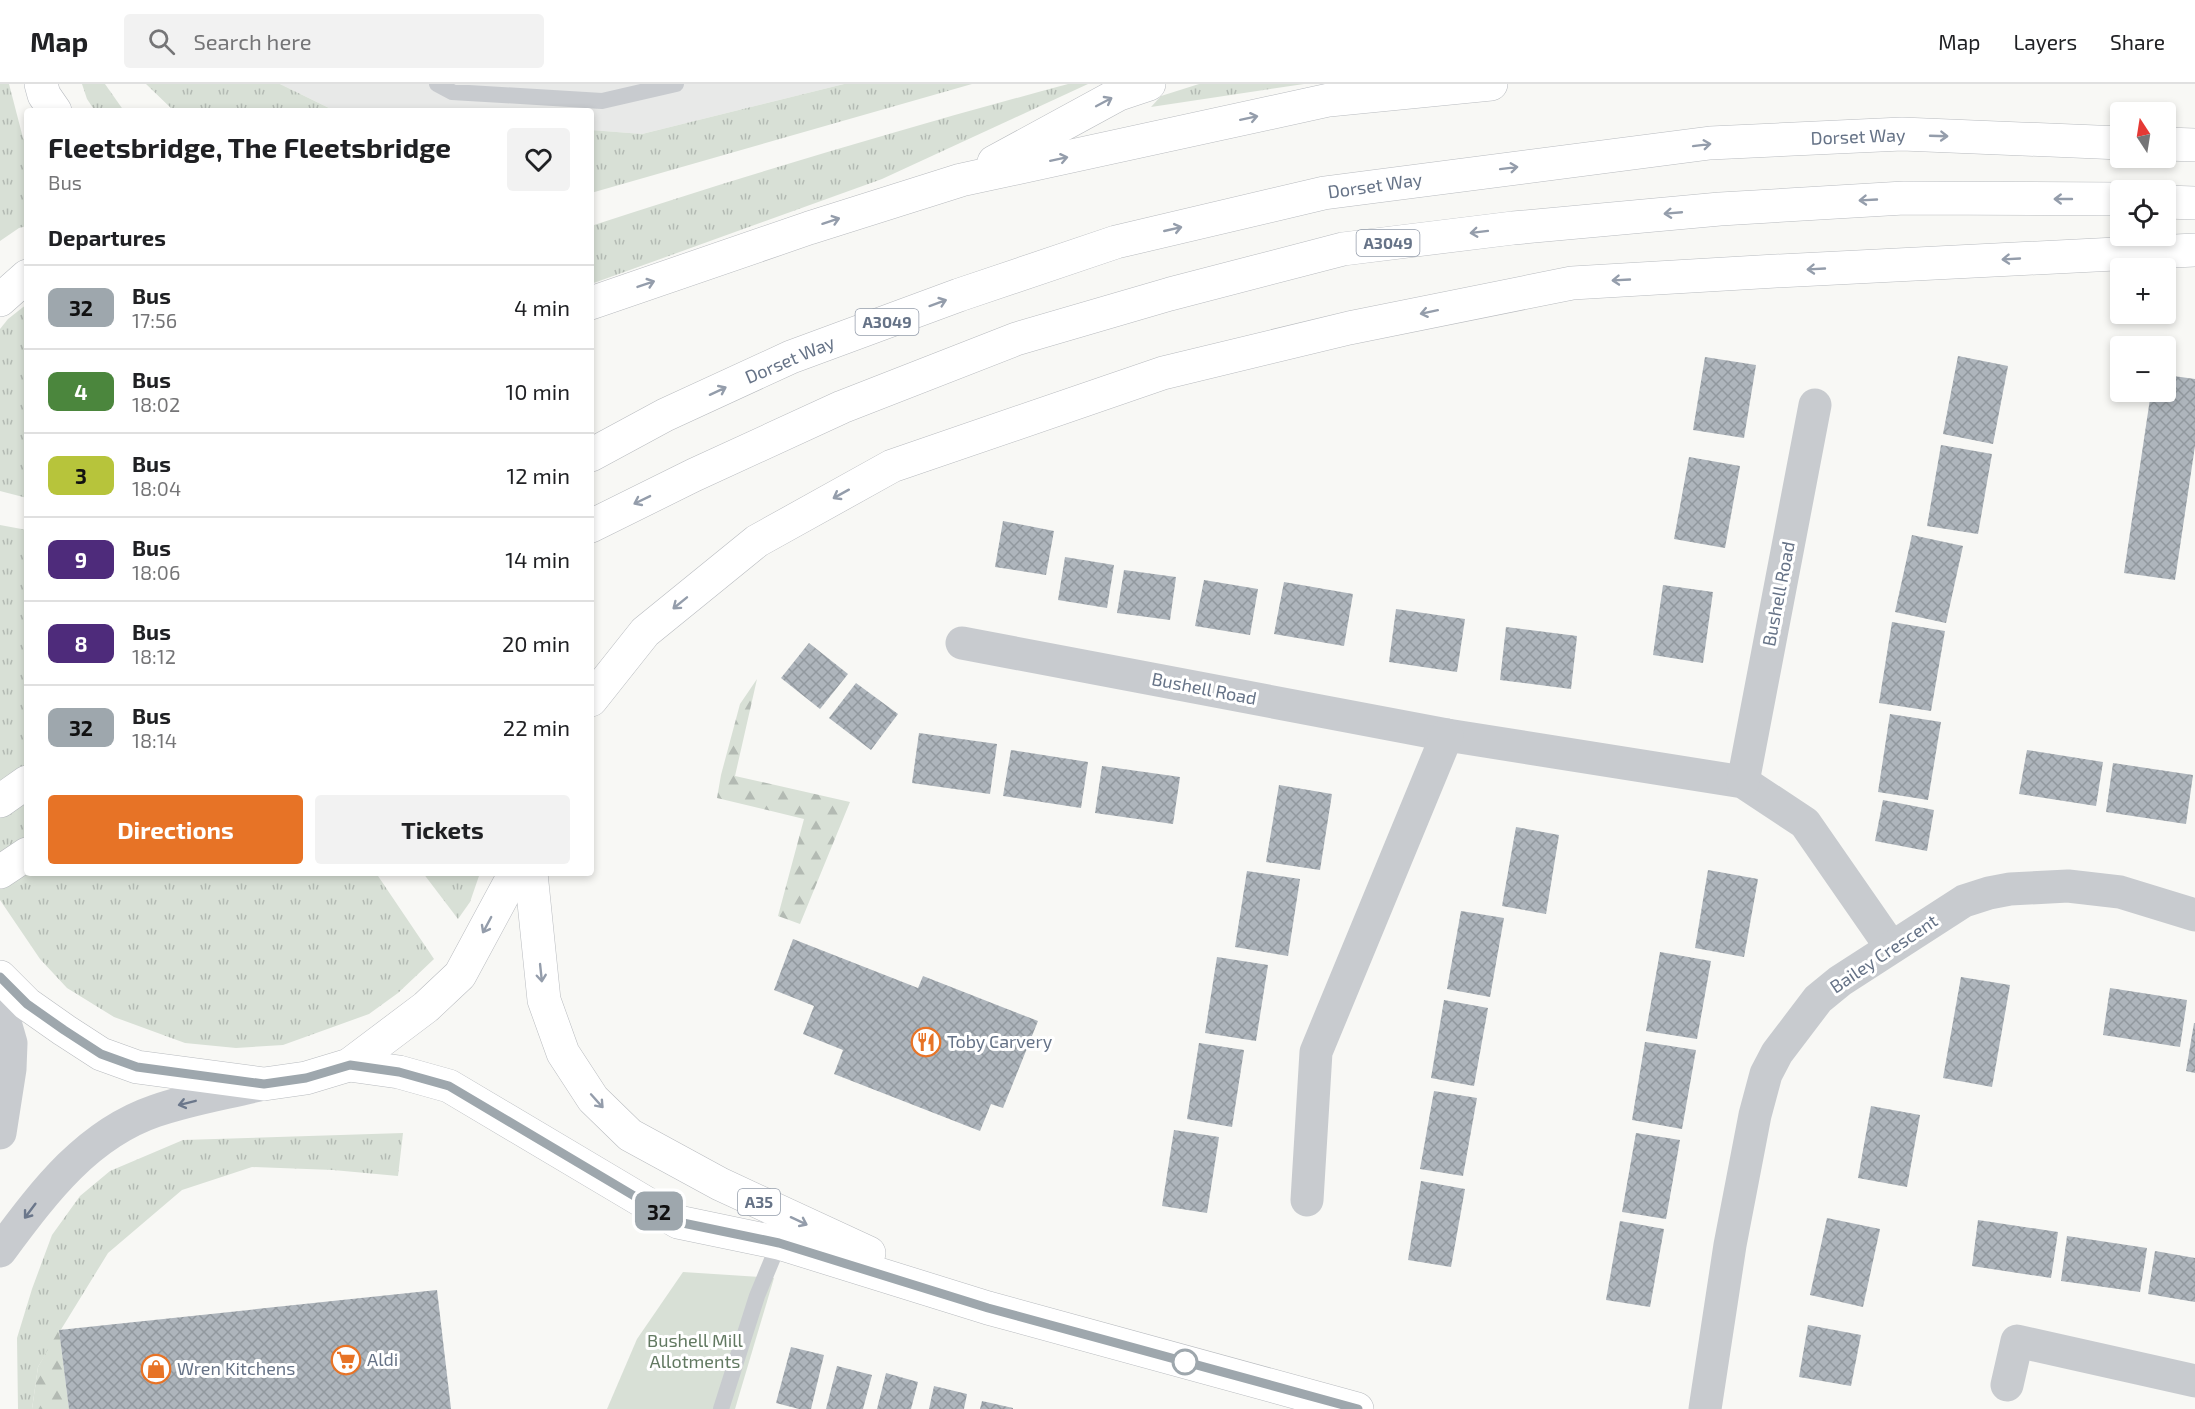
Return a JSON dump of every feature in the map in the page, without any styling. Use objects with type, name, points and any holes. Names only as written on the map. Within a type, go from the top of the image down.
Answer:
[{"type":"main road","points":[[42,84],[44,95],[53,108]]},
{"type":"main road","points":[[961,180],[1119,94],[1149,84]]},
{"type":"main road","points":[[594,302],[808,228],[961,180],[1329,100],[1491,84]]},
{"type":"main road","name":"Dorset Way","points":[[594,453],[665,415],[791,357],[970,291],[1116,242],[1324,193],[1710,144],[1902,134],[2110,143]]},
{"type":"main road","points":[[2176,144],[2195,145]]},
{"type":"main road","name":"A3049","points":[[594,525],[694,475],[842,407],[1016,339],[1170,294],[1343,249],[1514,228],[1732,208],[1904,198],[2110,199]]},
{"type":"main road","points":[[2176,202],[2195,203]]},
{"type":"main road","points":[[594,695],[645,632],[757,541],[892,466],[1163,373],[1349,328],[1572,283],[1764,271],[2195,250]]},
{"type":"main road","points":[[0,300],[24,279]]},
{"type":"main road","points":[[0,801],[24,784]]},
{"type":"main road","points":[[0,872],[24,856]]},
{"type":"main road","points":[[0,977],[27,1004],[101,1054],[137,1067],[264,1084],[306,1078],[350,1065],[426,1007],[460,975],[513,876]]},
{"type":"main road","name":"A35","points":[[531,876],[544,1000],[563,1053],[593,1099],[630,1135],[720,1184],[988,1308]]},
{"type":"main road","name":"A35","points":[[350,1065],[399,1072],[449,1086],[678,1222],[779,1243],[988,1308],[1358,1409]]},
{"type":"street","name":"Bushell Road","points":[[1743,782],[1815,405]]},
{"type":"street","name":"Bushell Road","points":[[962,643],[1447,735],[1743,782],[1805,823],[1890,947]]},
{"type":"street","points":[[1307,1200],[1316,1052],[1447,735]]},
{"type":"street","name":"Bailey Crescent","points":[[1705,1409],[1730,1245],[1755,1115],[1766,1074],[1777,1053],[1818,999],[1890,947],[1964,901],[2010,889],[2068,886],[2120,892],[2195,915]]},
{"type":"street","points":[[0,1005],[11,1042],[10,1069],[0,1133]]},
{"type":"street","points":[[0,1251],[43,1194],[83,1152],[120,1127],[155,1111],[264,1084]]},
{"type":"street","points":[[2007,1385],[2017,1341],[2195,1381]]},
{"type":"lane","points":[[436,84],[452,92],[602,100],[676,84]]},
{"type":"lane","points":[[721,1409],[757,1296],[779,1243]]},
{"type":"shaded area","points":[[280,84],[844,84],[642,134],[594,130],[594,108],[329,108]]},
{"type":"green space","points":[[0,84],[9,84],[24,140],[24,227],[0,241]]},
{"type":"green space","points":[[82,84],[105,84],[122,108],[93,108]]},
{"type":"green space","points":[[146,84],[280,84],[329,108],[171,108]]},
{"type":"green space","points":[[844,84],[972,84],[594,192],[594,130],[642,134]]},
{"type":"green space","points":[[1068,84],[1088,84],[882,179],[594,283],[594,225],[948,117]]},
{"type":"green space","points":[[1199,84],[1304,84],[1151,107],[1161,96]]},
{"type":"green space","points":[[24,306],[24,497],[0,491],[0,329]]},
{"type":"green space","points":[[0,525],[24,529],[24,876],[378,876],[434,959],[398,993],[369,1014],[283,1045],[236,1048],[185,1043],[114,1017],[67,988],[40,959],[0,900]]},
{"type":"green space","points":[[757,679],[735,776],[850,802],[800,924],[778,916],[804,819],[717,798],[740,704]]},
{"type":"green space","points":[[425,876],[479,876],[470,902],[458,919]]},
{"type":"green space","points":[[403,1133],[398,1176],[333,1170],[252,1167],[182,1190],[108,1253],[38,1367],[32,1409],[18,1409],[17,1338],[52,1235],[80,1196],[110,1171],[183,1140]]},
{"type":"green space","name":"Bushell Mill Allotments","points":[[683,1272],[774,1278],[735,1409],[607,1409],[637,1339]]},
{"type":"green space","points":[[59,1330],[69,1409],[32,1409],[38,1367]]},
{"type":"building","points":[[1958,356],[2008,366],[1993,444],[1943,434]]},
{"type":"building","points":[[1705,357],[1756,365],[1744,438],[1693,430]]},
{"type":"building","points":[[2176,376],[2195,379],[2195,446],[2175,580],[2124,573],[2150,402],[2176,402]]},
{"type":"building","points":[[1941,445],[1992,454],[1978,534],[1927,526]]},
{"type":"building","points":[[1689,457],[1740,466],[1725,548],[1674,539]]},
{"type":"building","points":[[1003,521],[1054,531],[1046,575],[995,567]]},
{"type":"building","points":[[1912,535],[1963,546],[1946,623],[1895,612]]},
{"type":"building","points":[[1065,557],[1114,565],[1107,608],[1058,600]]},
{"type":"building","points":[[1124,570],[1176,577],[1170,620],[1117,613]]},
{"type":"building","points":[[1204,580],[1258,589],[1250,635],[1195,626]]},
{"type":"building","points":[[1284,582],[1353,594],[1344,646],[1274,634]]},
{"type":"building","points":[[1663,585],[1713,592],[1703,663],[1653,655]]},
{"type":"building","points":[[1396,609],[1465,619],[1457,672],[1389,662]]},
{"type":"building","points":[[1892,622],[1945,631],[1931,711],[1879,703]]},
{"type":"building","points":[[1506,627],[1577,636],[1571,689],[1500,680]]},
{"type":"building","points":[[809,643],[848,674],[820,709],[781,678]]},
{"type":"building","points":[[856,683],[898,714],[871,750],[829,718]]},
{"type":"building","points":[[1890,714],[1941,722],[1928,800],[1878,792]]},
{"type":"building","points":[[919,733],[997,744],[990,794],[912,783]]},
{"type":"building","points":[[1011,750],[1088,762],[1081,808],[1003,796]]},
{"type":"building","points":[[2027,750],[2103,762],[2096,806],[2019,794]]},
{"type":"building","points":[[2113,763],[2193,775],[2186,824],[2106,812]]},
{"type":"building","points":[[1102,766],[1180,777],[1173,824],[1095,813]]},
{"type":"building","points":[[1279,785],[1332,794],[1320,870],[1266,862]]},
{"type":"building","points":[[1883,800],[1934,810],[1927,851],[1875,841]]},
{"type":"building","points":[[1516,827],[1559,835],[1546,914],[1502,906]]},
{"type":"building","points":[[1708,870],[1758,879],[1744,957],[1695,948]]},
{"type":"building","points":[[1247,871],[1300,879],[1288,956],[1235,947]]},
{"type":"building","points":[[1461,911],[1504,918],[1490,997],[1447,989]]},
{"type":"building","name":"Toby Carvery","points":[[793,939],[918,988],[923,976],[1038,1021],[1003,1108],[991,1104],[980,1131],[834,1074],[843,1050],[803,1034],[814,1006],[774,990]]},
{"type":"building","points":[[1660,952],[1711,961],[1697,1039],[1646,1031]]},
{"type":"building","points":[[1217,957],[1268,965],[1256,1041],[1205,1033]]},
{"type":"building","points":[[1961,977],[2010,985],[1992,1087],[1943,1078]]},
{"type":"building","points":[[2110,988],[2187,1000],[2180,1047],[2103,1035]]},
{"type":"building","points":[[1444,1000],[1488,1008],[1474,1086],[1431,1078]]},
{"type":"building","points":[[2195,1023],[2195,1073],[2186,1071]]},
{"type":"building","points":[[1645,1042],[1696,1050],[1682,1129],[1632,1120]]},
{"type":"building","points":[[1199,1043],[1244,1050],[1232,1127],[1187,1119]]},
{"type":"building","points":[[1434,1091],[1477,1098],[1463,1176],[1420,1169]]},
{"type":"building","points":[[1871,1106],[1920,1115],[1907,1187],[1858,1178]]},
{"type":"building","points":[[1174,1130],[1219,1137],[1207,1213],[1162,1206]]},
{"type":"building","points":[[1636,1133],[1680,1140],[1666,1219],[1622,1212]]},
{"type":"building","points":[[1421,1181],[1465,1189],[1451,1267],[1408,1260]]},
{"type":"building","points":[[1827,1218],[1880,1229],[1863,1307],[1810,1295]]},
{"type":"building","points":[[1978,1220],[2058,1232],[2051,1278],[1972,1266]]},
{"type":"building","points":[[1620,1221],[1664,1229],[1650,1307],[1606,1300]]},
{"type":"building","points":[[2067,1236],[2147,1248],[2140,1292],[2061,1281]]},
{"type":"building","points":[[2155,1251],[2195,1258],[2195,1302],[2148,1294]]},
{"type":"building","points":[[437,1290],[451,1409],[69,1409],[59,1330]]},
{"type":"building","points":[[1808,1325],[1861,1335],[1851,1386],[1799,1377]]},
{"type":"building","points":[[791,1347],[824,1355],[811,1409],[799,1409],[776,1403]]},
{"type":"building","points":[[837,1366],[872,1375],[863,1409],[826,1409]]},
{"type":"building","points":[[886,1373],[918,1382],[911,1409],[877,1409]]},
{"type":"building","points":[[934,1386],[967,1394],[964,1409],[929,1409]]},
{"type":"building","points":[[982,1401],[1013,1408],[1013,1409],[980,1409]]},
{"type":"bus line","name":"32","points":[[0,977],[27,1004],[64,1030],[101,1054],[137,1067],[264,1084],[306,1078],[350,1065],[399,1072],[449,1086],[678,1222],[779,1243],[988,1308],[1358,1409]]},
{"type":"place","name":"Toby Carvery","points":[[926,1042]]},
{"type":"place","name":"Aldi","points":[[346,1360]]},
{"type":"place","name":"Wren Kitchens","points":[[156,1369]]}]
